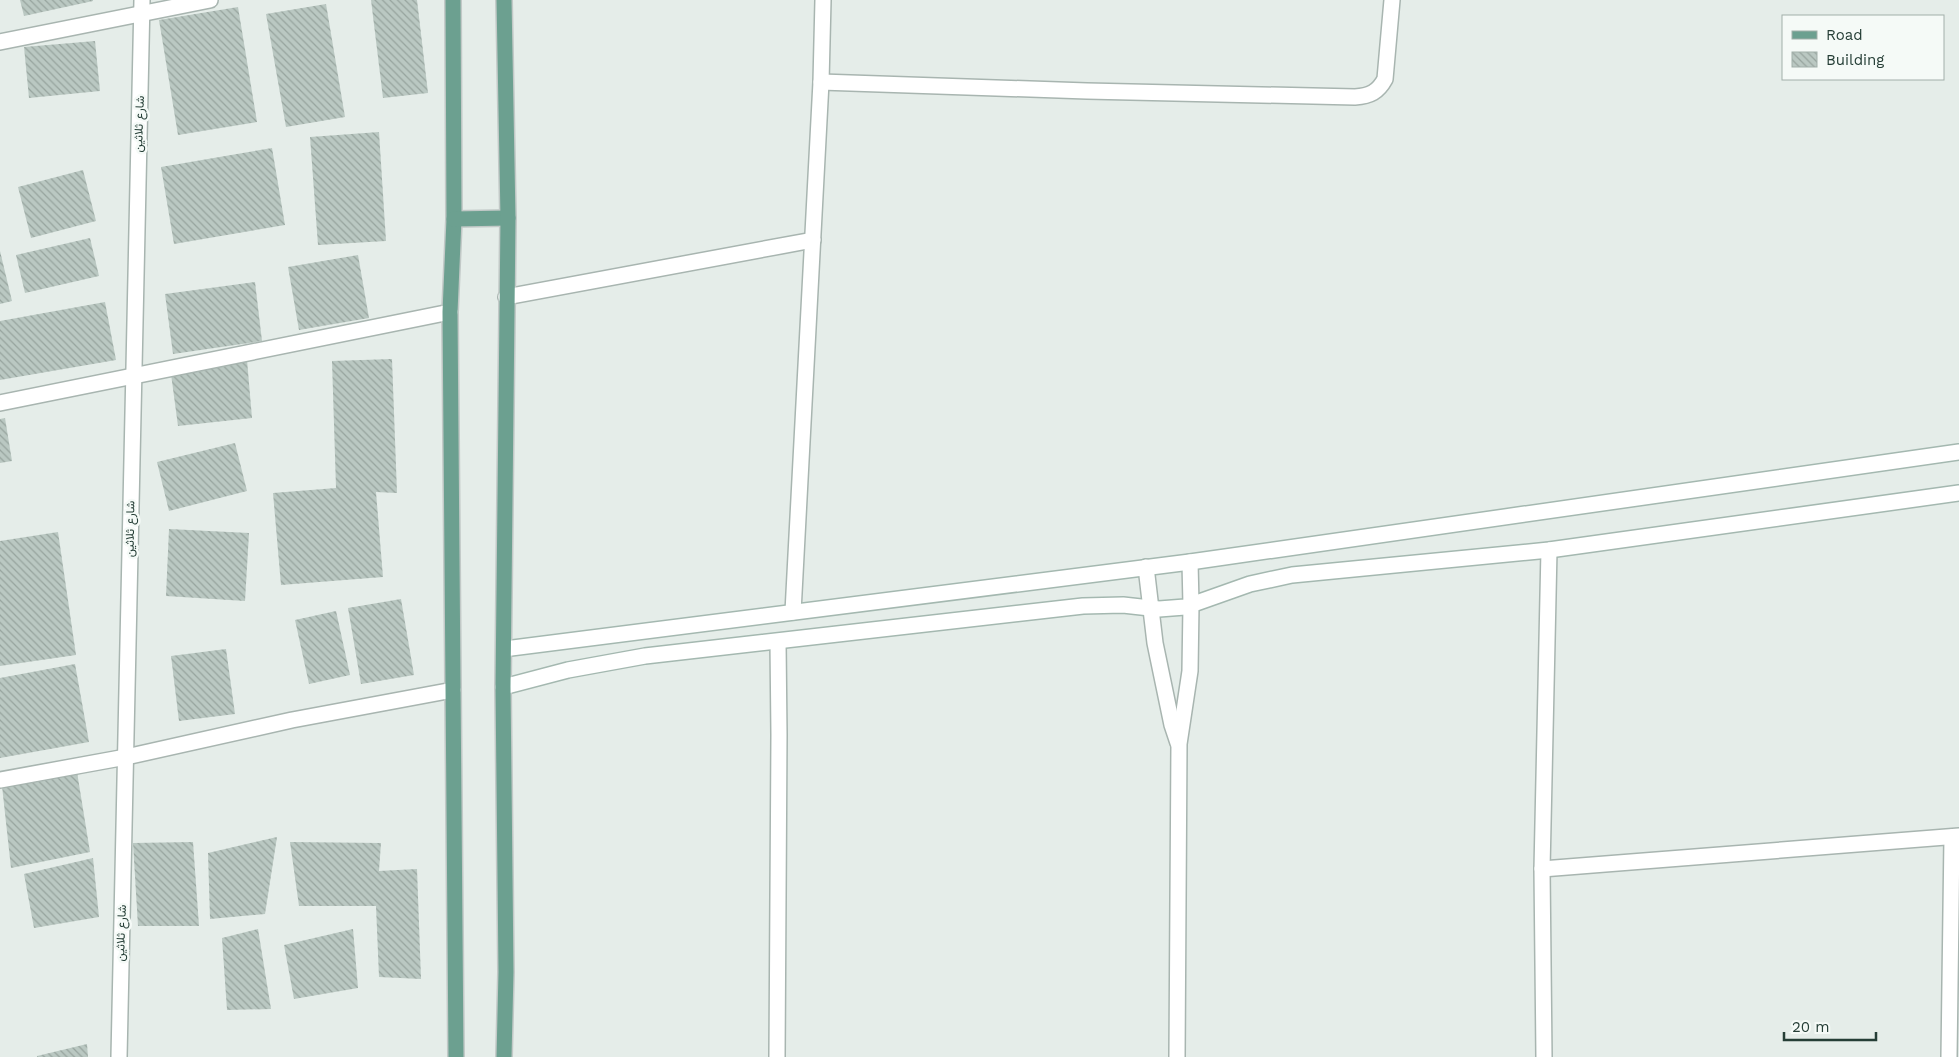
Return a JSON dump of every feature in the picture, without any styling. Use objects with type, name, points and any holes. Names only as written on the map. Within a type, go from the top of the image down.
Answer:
[{"type":"main road","points":[[453,0],[454,219],[450,312],[456,1057]]},
{"type":"main road","points":[[504,0],[508,218],[503,687],[506,972],[504,1057]]},
{"type":"main road","points":[[454,219],[508,218]]},
{"type":"street","points":[[0,42],[142,6],[210,0]]},
{"type":"street","points":[[793,612],[821,82],[822,0]]},
{"type":"street","points":[[821,82],[1077,91],[1367,96],[1381,86],[1385,79],[1392,0]]},
{"type":"street","name":"شارع ثلاثين","points":[[118,1057],[126,757],[132,377],[142,6]]},
{"type":"street","points":[[506,297],[813,240]]},
{"type":"street","points":[[0,403],[450,312]]},
{"type":"street","points":[[504,649],[1146,566],[1190,562],[1959,452]]},
{"type":"street","points":[[503,687],[568,670],[645,656],[1084,606],[1123,605],[1174,609],[1191,605],[1250,584],[1292,575],[1549,550],[1959,493]]},
{"type":"street","points":[[1544,1057],[1542,869],[1549,550]]},
{"type":"street","points":[[1177,1057],[1179,744],[1190,671],[1190,562]]},
{"type":"street","points":[[1146,566],[1155,643],[1172,725],[1179,744]]},
{"type":"street","points":[[777,1057],[780,735],[778,642]]},
{"type":"street","points":[[0,780],[126,757],[292,720],[453,690]]},
{"type":"street","points":[[1542,869],[1955,837],[1949,1057]]},
{"type":"building","points":[[20,0],[93,0],[93,1],[24,16]]},
{"type":"building","points":[[371,0],[417,0],[428,93],[383,98]]},
{"type":"building","points":[[326,4],[345,117],[286,127],[266,14]]},
{"type":"building","points":[[238,7],[257,122],[178,135],[159,20]]},
{"type":"building","points":[[95,41],[100,91],[29,98],[24,47]]},
{"type":"building","points":[[379,132],[386,241],[318,245],[310,137]]},
{"type":"building","points":[[272,148],[285,225],[174,244],[161,167]]},
{"type":"building","points":[[83,170],[96,221],[31,238],[18,187]]},
{"type":"building","points":[[90,238],[99,276],[25,293],[16,255]]},
{"type":"building","points":[[0,251],[12,301],[0,304]]},
{"type":"building","points":[[358,255],[369,318],[299,330],[288,267]]},
{"type":"building","points":[[255,282],[262,341],[173,354],[165,294]]},
{"type":"building","points":[[105,302],[116,360],[0,380],[0,321]]},
{"type":"building","points":[[392,359],[397,493],[376,492],[383,577],[281,585],[273,493],[336,488],[332,361]]},
{"type":"building","points":[[247,360],[252,418],[178,426],[171,374]]},
{"type":"building","points":[[5,418],[12,461],[0,463],[0,419]]},
{"type":"building","points":[[235,443],[247,491],[169,511],[157,462]]},
{"type":"building","points":[[169,529],[249,533],[245,601],[166,596]]},
{"type":"building","points":[[58,532],[76,655],[0,666],[0,541]]},
{"type":"building","points":[[401,599],[414,675],[361,684],[348,608]]},
{"type":"building","points":[[336,611],[350,675],[309,684],[295,620]]},
{"type":"building","points":[[226,649],[235,714],[179,721],[171,656]]},
{"type":"building","points":[[75,664],[89,742],[0,758],[0,678]]},
{"type":"building","points":[[77,772],[90,852],[11,868],[2,786]]},
{"type":"building","points":[[277,837],[265,914],[210,919],[208,853]]},
{"type":"building","points":[[193,842],[199,926],[138,926],[133,843]]},
{"type":"building","points":[[290,842],[381,843],[379,871],[417,869],[421,979],[379,977],[376,906],[299,906]]},
{"type":"building","points":[[93,858],[99,917],[34,928],[24,874]]},
{"type":"building","points":[[258,929],[271,1009],[227,1010],[222,938]]},
{"type":"building","points":[[353,929],[358,988],[294,999],[284,945]]},
{"type":"building","points":[[87,1044],[88,1057],[37,1057],[37,1056]]}]
